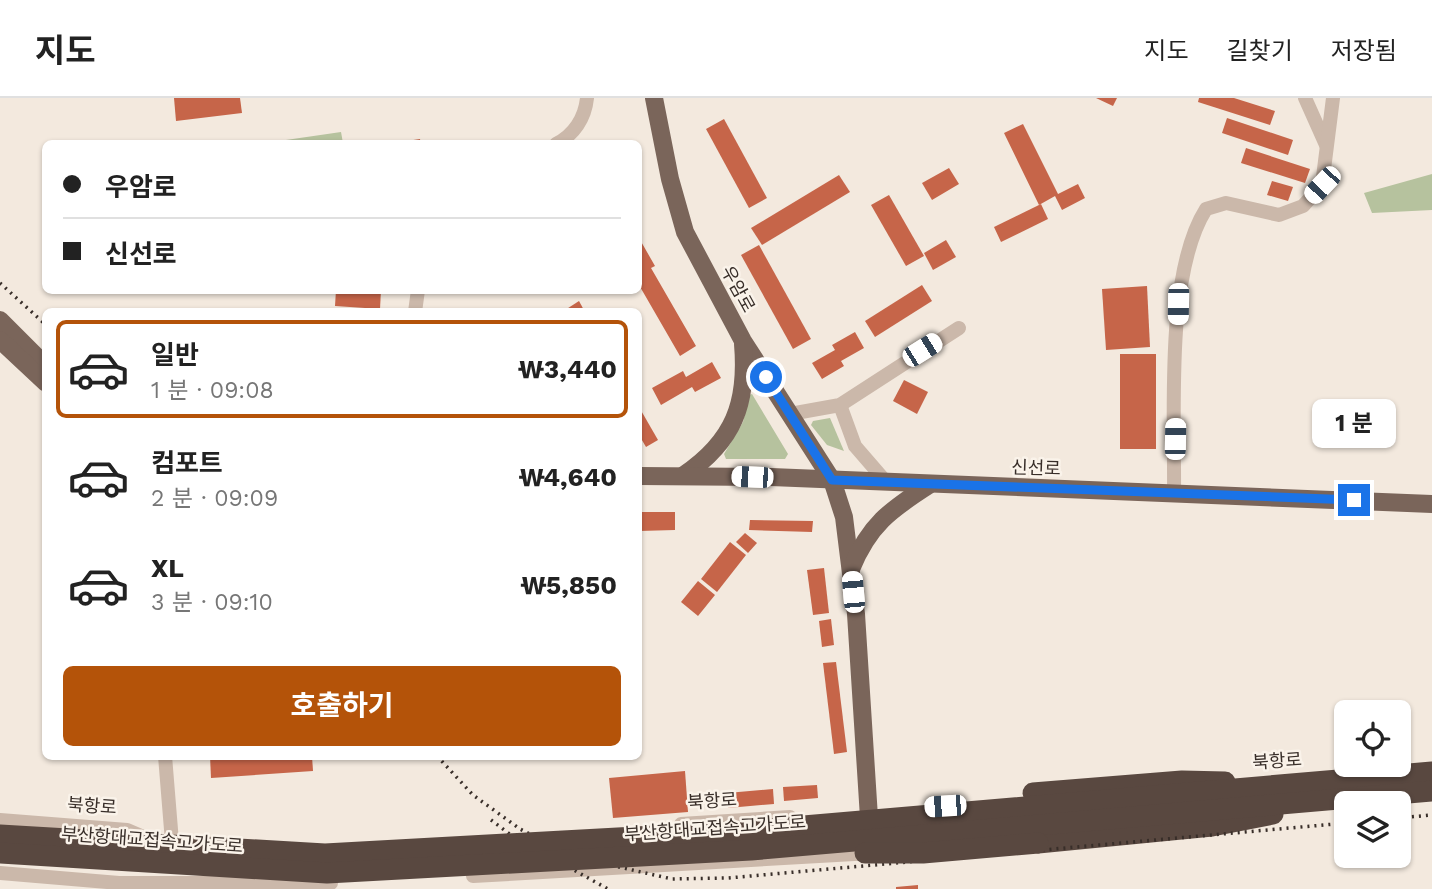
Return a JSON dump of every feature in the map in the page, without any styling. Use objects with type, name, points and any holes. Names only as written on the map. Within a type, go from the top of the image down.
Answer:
[{"type":"highway","name":"부산항대교접속고가도로","points":[[0,835],[325,854],[748,841],[1432,771]]},
{"type":"highway","points":[[748,841],[847,809],[1182,781],[1269,782]]},
{"type":"highway","name":"부산항대교접속고가도로","points":[[0,853],[327,873],[1432,791]]},
{"type":"highway","points":[[748,841],[923,853],[1212,826],[1273,814]]},
{"type":"main road","name":"우암로","points":[[654,98],[670,178],[685,232],[705,276],[743,341],[832,480],[844,517],[851,569],[870,854]]},
{"type":"main road","points":[[0,320],[42,362]]},
{"type":"main road","points":[[0,340],[42,379]]},
{"type":"main road","points":[[684,475],[703,462],[731,429],[742,397],[745,369],[743,341]]},
{"type":"main road","name":"신선로","points":[[642,475],[1432,504]]},
{"type":"main road","points":[[851,569],[860,547],[877,522],[929,485]]},
{"type":"main road","name":"북항로","points":[[1269,782],[1432,771]]},
{"type":"main road","points":[[1411,801],[1432,799]]},
{"type":"main road","points":[[1273,814],[1334,808]]},
{"type":"street","points":[[563,140],[570,136],[586,110],[587,98]]},
{"type":"street","points":[[1305,98],[1326,145]]},
{"type":"street","points":[[1174,493],[1178,304],[1197,224],[1206,209],[1226,203],[1279,215],[1303,206],[1322,185],[1332,98]]},
{"type":"street","points":[[790,414],[817,412],[840,405],[959,328]]},
{"type":"street","points":[[840,405],[855,446],[887,483]]},
{"type":"street","points":[[166,760],[173,883]]},
{"type":"street","name":"북항로","points":[[0,820],[127,830],[173,849],[366,864],[551,833],[1269,782]]},
{"type":"street","points":[[0,873],[119,883],[338,883],[870,854],[1273,814]]},
{"type":"green space","points":[[341,132],[342,140],[286,140]]},
{"type":"green space","points":[[1432,174],[1432,210],[1372,213],[1364,193]]},
{"type":"green space","points":[[752,394],[788,454],[785,459],[726,459],[724,454],[743,422],[749,395]]},
{"type":"green space","points":[[830,418],[844,451],[827,445],[811,425],[813,421]]},
{"type":"building","points":[[174,98],[240,98],[242,113],[176,121]]},
{"type":"building","points":[[1096,98],[1117,98],[1113,106]]},
{"type":"building","points":[[1199,98],[1234,98],[1275,111],[1270,125],[1198,102]]},
{"type":"building","points":[[1227,118],[1293,140],[1288,155],[1222,133]]},
{"type":"building","points":[[724,119],[767,198],[749,208],[706,129]]},
{"type":"building","points":[[1023,124],[1058,194],[1078,184],[1085,198],[1062,210],[1055,196],[1039,205],[1004,133]]},
{"type":"building","points":[[1246,148],[1310,169],[1305,183],[1241,163]]},
{"type":"building","points":[[949,168],[959,184],[932,200],[922,183]]},
{"type":"building","points":[[839,175],[850,192],[762,245],[751,228]]},
{"type":"building","points":[[1272,181],[1293,187],[1288,201],[1267,195]]},
{"type":"building","points":[[889,195],[924,256],[906,266],[871,205]]},
{"type":"building","points":[[1041,204],[1048,219],[1001,242],[994,227]]},
{"type":"building","points":[[946,240],[956,257],[933,270],[924,253]]},
{"type":"building","points":[[642,243],[655,266],[651,268],[696,346],[680,356],[642,290]]},
{"type":"building","points":[[759,245],[811,339],[793,349],[741,255]]},
{"type":"building","points":[[922,285],[932,301],[875,337],[865,321]]},
{"type":"building","points":[[1147,286],[1150,347],[1106,350],[1102,289]]},
{"type":"building","points":[[336,294],[381,294],[380,308],[335,306]]},
{"type":"building","points":[[579,301],[583,308],[568,308]]},
{"type":"building","points":[[855,332],[864,348],[841,361],[844,366],[822,379],[812,363],[835,350],[832,345]]},
{"type":"building","points":[[1120,354],[1156,354],[1156,449],[1120,449]]},
{"type":"building","points":[[712,362],[721,378],[695,392],[692,387],[661,405],[652,388],[683,371],[686,377]]},
{"type":"building","points":[[904,380],[928,392],[917,414],[893,401]]},
{"type":"building","points":[[642,412],[658,440],[646,447],[642,440]]},
{"type":"building","points":[[642,512],[675,512],[675,530],[642,531]]},
{"type":"building","points":[[750,520],[813,521],[812,532],[749,530]]},
{"type":"building","points":[[745,533],[757,543],[748,553],[736,542]]},
{"type":"building","points":[[730,542],[746,555],[717,592],[701,579]]},
{"type":"building","points":[[824,568],[829,613],[813,615],[807,570]]},
{"type":"building","points":[[698,581],[715,595],[698,616],[681,602]]},
{"type":"building","points":[[831,619],[834,645],[822,647],[819,621]]},
{"type":"building","points":[[836,662],[847,752],[834,754],[823,663]]},
{"type":"building","points":[[210,760],[312,760],[313,771],[211,778]]},
{"type":"building","points":[[685,771],[688,812],[613,818],[609,778]]},
{"type":"building","points":[[817,785],[818,798],[784,801],[783,787]]},
{"type":"building","points":[[773,789],[774,804],[728,808],[727,793]]},
{"type":"building","points":[[918,885],[918,889],[896,889],[896,887]]},
{"type":"railway","points":[[0,283],[42,321]]},
{"type":"railway","points":[[441,760],[473,795],[520,829],[575,857],[672,879],[728,878],[1334,824]]},
{"type":"railway","points":[[1411,817],[1432,815]]},
{"type":"railway","points":[[491,820],[511,835],[608,889]]},
{"type":"route","points":[[766,377],[832,480],[1354,500]]}]
